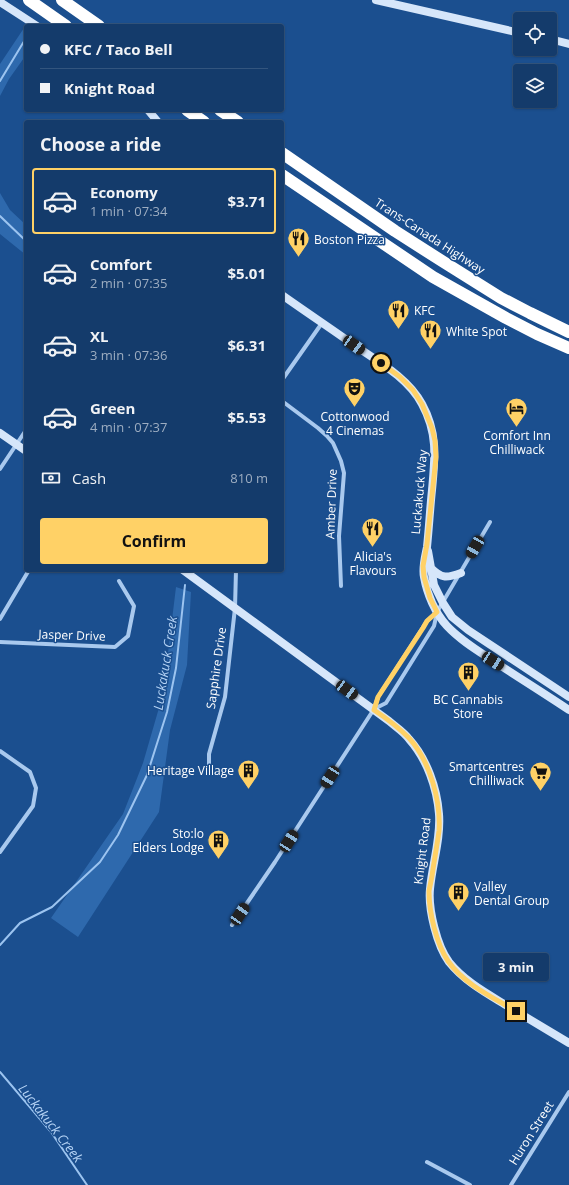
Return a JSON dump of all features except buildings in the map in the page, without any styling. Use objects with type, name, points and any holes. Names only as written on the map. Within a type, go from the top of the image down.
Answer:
[{"type":"highway","points":[[29,0],[63,24]]},
{"type":"highway","points":[[62,0],[96,24]]},
{"type":"highway","points":[[190,112],[201,120]]},
{"type":"highway","points":[[223,112],[235,120]]},
{"type":"highway","name":"Trans-Canada Highway","points":[[284,154],[395,231],[501,298],[530,314],[569,332]]},
{"type":"highway","points":[[284,177],[433,277],[542,342],[569,355]]},
{"type":"highway","points":[[468,298],[537,334],[569,348]]},
{"type":"highway","points":[[501,298],[569,324]]},
{"type":"street","points":[[376,0],[513,30]]},
{"type":"street","points":[[0,2],[34,24]]},
{"type":"street","points":[[557,41],[569,44]]},
{"type":"street","points":[[150,112],[156,120]]},
{"type":"street","name":"Luckakuck Way","points":[[284,296],[400,377],[413,390],[424,409],[432,428],[435,441],[436,457],[427,547],[423,566],[424,577],[430,598],[437,612],[447,626],[462,639],[569,710]]},
{"type":"street","points":[[284,377],[322,323]]},
{"type":"street","name":"Amber Drive","points":[[284,402],[327,436],[333,443],[341,461],[344,473],[339,536],[341,586]]},
{"type":"street","points":[[0,433],[24,450]]},
{"type":"street","points":[[0,469],[24,433]]},
{"type":"street","points":[[232,925],[374,710],[378,697],[427,621],[437,612],[443,603],[490,522]]},
{"type":"street","name":"Luckakuck Way","points":[[427,547],[434,585],[443,603],[452,616],[468,630],[569,697]]},
{"type":"street","points":[[431,567],[437,574],[443,577],[450,577],[461,573]]},
{"type":"street","points":[[0,619],[28,572]]},
{"type":"street","name":"Knight Road","points":[[186,572],[389,721],[409,739],[424,760],[437,798],[439,831],[429,891],[433,924],[439,942],[448,961],[461,975],[476,987],[569,1043]]},
{"type":"street","name":"Sapphire Drive","points":[[209,767],[209,754],[225,697],[235,608],[236,572]]},
{"type":"street","name":"Jasper Drive","points":[[0,642],[115,647],[128,636],[134,606],[119,581]]},
{"type":"street","points":[[374,710],[386,703],[434,626],[437,612]]},
{"type":"street","points":[[0,751],[30,772],[36,788],[33,806],[0,852]]},
{"type":"street","name":"Huron Street","points":[[511,1185],[569,1092]]},
{"type":"street","points":[[427,1162],[470,1185]]},
{"type":"shaded area","points":[[24,28],[24,58],[9,79],[0,96],[0,64]]},
{"type":"shaded area","points":[[0,193],[10,210],[24,223],[24,253],[0,234]]},
{"type":"shaded area","points":[[176,587],[191,592],[187,665],[170,730],[159,812],[78,937],[51,918],[123,814],[143,763],[163,694]]},
{"type":"waterway","name":"Luckakuck Creek","points":[[0,81],[24,41]]},
{"type":"waterway","name":"Luckakuck Creek","points":[[0,216],[24,239]]},
{"type":"waterway","name":"Luckakuck Creek","points":[[0,945],[20,923],[52,907],[100,862],[118,835],[147,775],[167,712],[176,668],[185,585]]},
{"type":"waterway","name":"Luckakuck Creek","points":[[0,1072],[51,1132],[87,1185]]},
{"type":"place","name":"Boston Pizza","points":[[298,258]]},
{"type":"place","name":"KFC","points":[[399,330]]},
{"type":"place","name":"White Spot","points":[[431,350]]},
{"type":"place","name":"Cottonwood 4 Cinemas","points":[[355,408]]},
{"type":"place","name":"Comfort Inn Chilliwack","points":[[517,428]]},
{"type":"place","name":"Alicia's Flavours","points":[[373,548]]},
{"type":"place","name":"BC Cannabis Store","points":[[468,692]]},
{"type":"place","name":"Heritage Village","points":[[249,790]]},
{"type":"place","name":"Smartcentres Chilliwack","points":[[540,792]]},
{"type":"place","name":"Sto:lo Elders Lodge","points":[[219,860]]},
{"type":"place","name":"Valley Dental Group","points":[[459,912]]},
{"type":"route","points":[[381,363],[400,377],[413,390],[428,416],[435,441],[436,457],[427,544],[423,566],[424,577],[430,598],[437,612],[427,621],[378,697],[374,710],[409,739],[424,760],[437,798],[439,831],[429,891],[433,924],[439,942],[448,961],[461,975],[476,987],[516,1011]]}]
